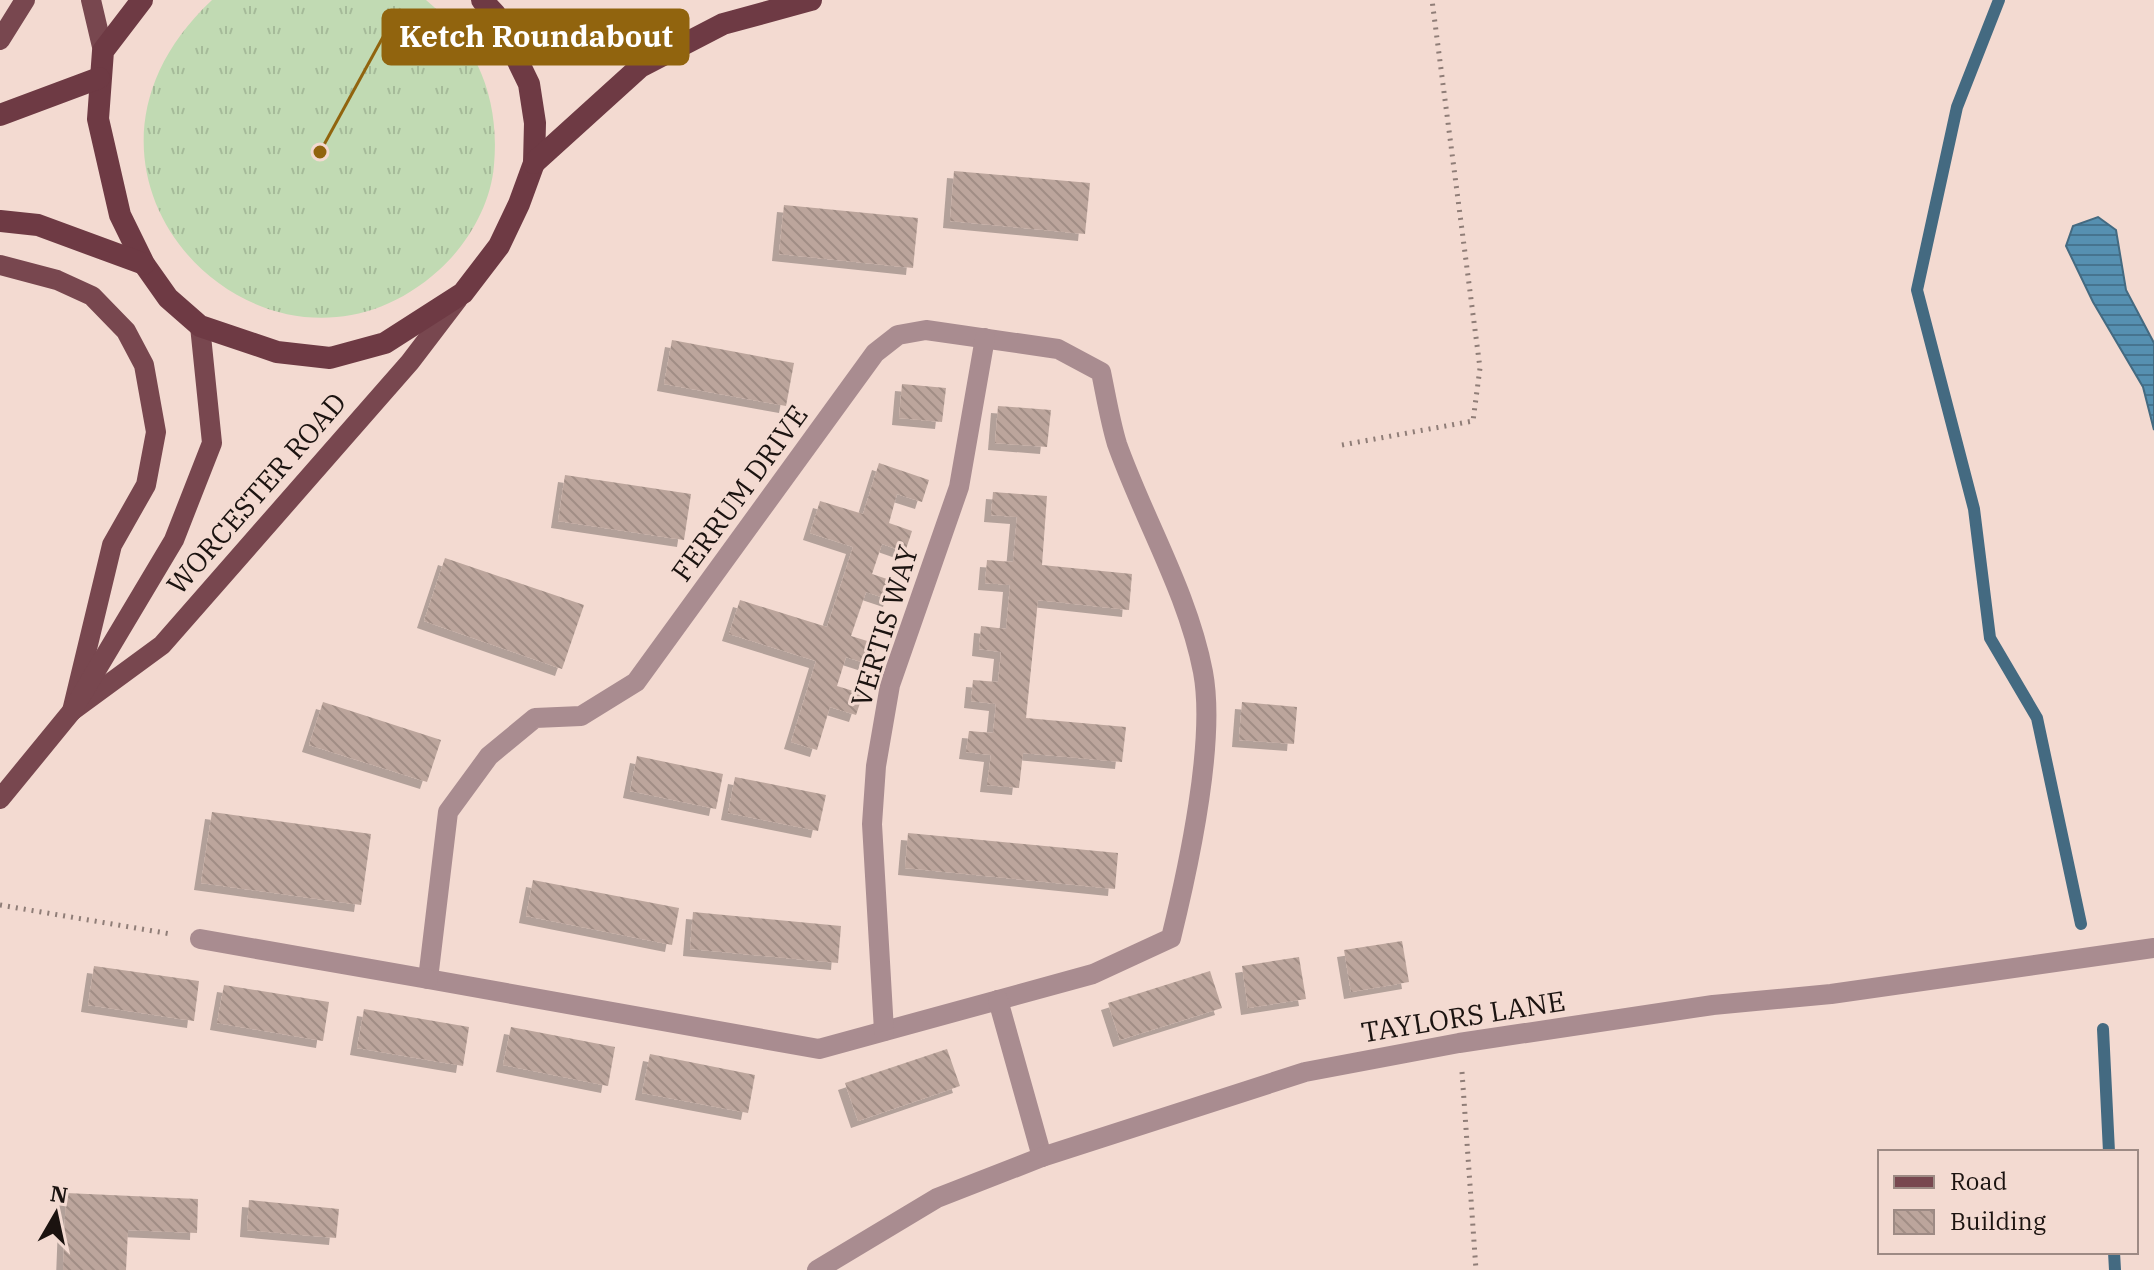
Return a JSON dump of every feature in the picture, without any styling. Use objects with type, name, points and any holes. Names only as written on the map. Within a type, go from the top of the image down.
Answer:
[{"type":"highway","points":[[142,0],[103,51],[98,119],[120,215],[144,264],[168,298],[200,326],[277,352],[330,358],[385,343],[463,293],[499,246],[534,163],[535,123],[529,84],[495,14],[482,0]]},
{"type":"highway","points":[[534,163],[640,67],[723,24],[811,0]]},
{"type":"highway","points":[[0,115],[99,78]]},
{"type":"highway","points":[[0,221],[38,225],[144,264]]},
{"type":"main road","points":[[0,40],[25,0]]},
{"type":"main road","points":[[91,0],[103,51]]},
{"type":"main road","points":[[0,265],[57,280],[92,296],[126,331],[144,365],[156,432],[146,485],[112,545],[72,711]]},
{"type":"main road","name":"WORCESTER ROAD","points":[[72,711],[162,645],[410,362],[463,293]]},
{"type":"main road","name":"WORCESTER ROAD","points":[[0,799],[72,711],[174,540],[212,443],[200,326]]},
{"type":"street","name":"FERRUM DRIVE","points":[[926,330],[1058,349],[1101,372],[1117,441],[1190,624],[1204,675],[1204,744],[1186,878],[1171,938],[1093,974],[819,1049],[428,979],[448,812],[489,756],[535,718],[581,716],[636,682],[875,353],[898,335],[926,330]]},
{"type":"street","name":"VERTIS WAY","points":[[884,1031],[872,824],[876,766],[890,685],[959,487],[985,338]]},
{"type":"street","points":[[200,939],[428,979]]},
{"type":"street","name":"TAYLORS LANE","points":[[817,1270],[937,1198],[1042,1157],[1305,1072],[1459,1043],[1713,1005],[1831,994],[2154,948]]},
{"type":"street","points":[[998,1000],[1042,1157]]},
{"type":"path","points":[[1342,445],[1473,421],[1480,368],[1432,0]]},
{"type":"path","points":[[0,905],[200,939]]},
{"type":"path","points":[[1459,1043],[1476,1270]]},
{"type":"green space","points":[[212,0],[426,0],[459,34],[472,53],[489,95],[495,140],[494,165],[483,209],[468,236],[439,270],[373,309],[306,317],[243,298],[191,259],[156,204],[144,139],[160,69]]},
{"type":"water","points":[[2098,217],[2116,230],[2126,290],[2154,343],[2154,430],[2143,387],[2093,302],[2066,246],[2073,226]]},
{"type":"building","points":[[954,171],[1090,183],[1085,234],[950,221]]},
{"type":"building","points":[[784,205],[918,218],[913,268],[779,254]]},
{"type":"building","points":[[672,340],[794,363],[786,406],[664,384]]},
{"type":"building","points":[[902,384],[946,388],[942,422],[899,418]]},
{"type":"building","points":[[998,406],[1051,410],[1047,447],[995,443]]},
{"type":"building","points":[[879,463],[929,480],[922,502],[897,494],[889,523],[912,531],[905,552],[882,544],[872,574],[896,582],[890,600],[866,592],[851,636],[877,644],[871,665],[846,657],[837,686],[863,694],[856,715],[830,707],[817,750],[791,742],[816,661],[729,634],[740,600],[827,627],[853,547],[810,533],[820,501],[863,514]]},
{"type":"building","points":[[565,475],[691,494],[684,540],[558,521]]},
{"type":"building","points":[[993,492],[1047,496],[1042,565],[1132,574],[1129,610],[1038,600],[1026,718],[1126,727],[1122,762],[1023,753],[1019,788],[987,785],[991,755],[966,752],[969,731],[993,733],[996,704],[971,701],[973,680],[998,682],[1001,652],[979,649],[981,626],[1006,629],[1010,585],[985,583],[987,560],[1013,562],[1017,517],[991,515]]},
{"type":"building","points":[[445,558],[584,605],[562,669],[424,621]]},
{"type":"building","points":[[323,702],[441,740],[427,782],[309,745]]},
{"type":"building","points":[[1242,702],[1297,707],[1294,744],[1239,740]]},
{"type":"building","points":[[637,756],[723,774],[716,809],[630,791]]},
{"type":"building","points":[[735,777],[826,795],[818,831],[728,813]]},
{"type":"building","points":[[212,812],[371,834],[361,905],[201,883]]},
{"type":"building","points":[[908,833],[1118,853],[1115,889],[905,868]]},
{"type":"building","points":[[533,880],[679,908],[672,945],[526,916]]},
{"type":"building","points":[[693,912],[841,926],[838,963],[690,949]]},
{"type":"building","points":[[1402,941],[1409,982],[1351,992],[1344,950]]},
{"type":"building","points":[[1299,957],[1306,999],[1248,1008],[1242,966]]},
{"type":"building","points":[[94,966],[199,981],[194,1021],[88,1005]]},
{"type":"building","points":[[1210,971],[1222,1008],[1120,1040],[1108,1003]]},
{"type":"building","points":[[224,985],[329,1002],[323,1041],[217,1023]]},
{"type":"building","points":[[364,1009],[469,1027],[463,1066],[357,1048]]},
{"type":"building","points":[[511,1027],[615,1047],[608,1086],[503,1065]]},
{"type":"building","points":[[947,1049],[960,1086],[858,1121],[845,1083]]},
{"type":"building","points":[[650,1054],[755,1075],[748,1113],[642,1093]]},
{"type":"building","points":[[66,1193],[198,1199],[197,1233],[128,1230],[126,1270],[63,1270]]},
{"type":"building","points":[[249,1200],[339,1209],[336,1238],[247,1230]]},
{"type":"waterway","points":[[1999,0],[1957,107],[1917,290],[1974,509],[1990,638],[2037,718],[2081,924]]},
{"type":"waterway","points":[[2103,1029],[2109,1150]]},
{"type":"waterway","points":[[2114,1254],[2115,1270]]},
{"type":"place","name":"Ketch Roundabout","points":[[320,152]]}]
